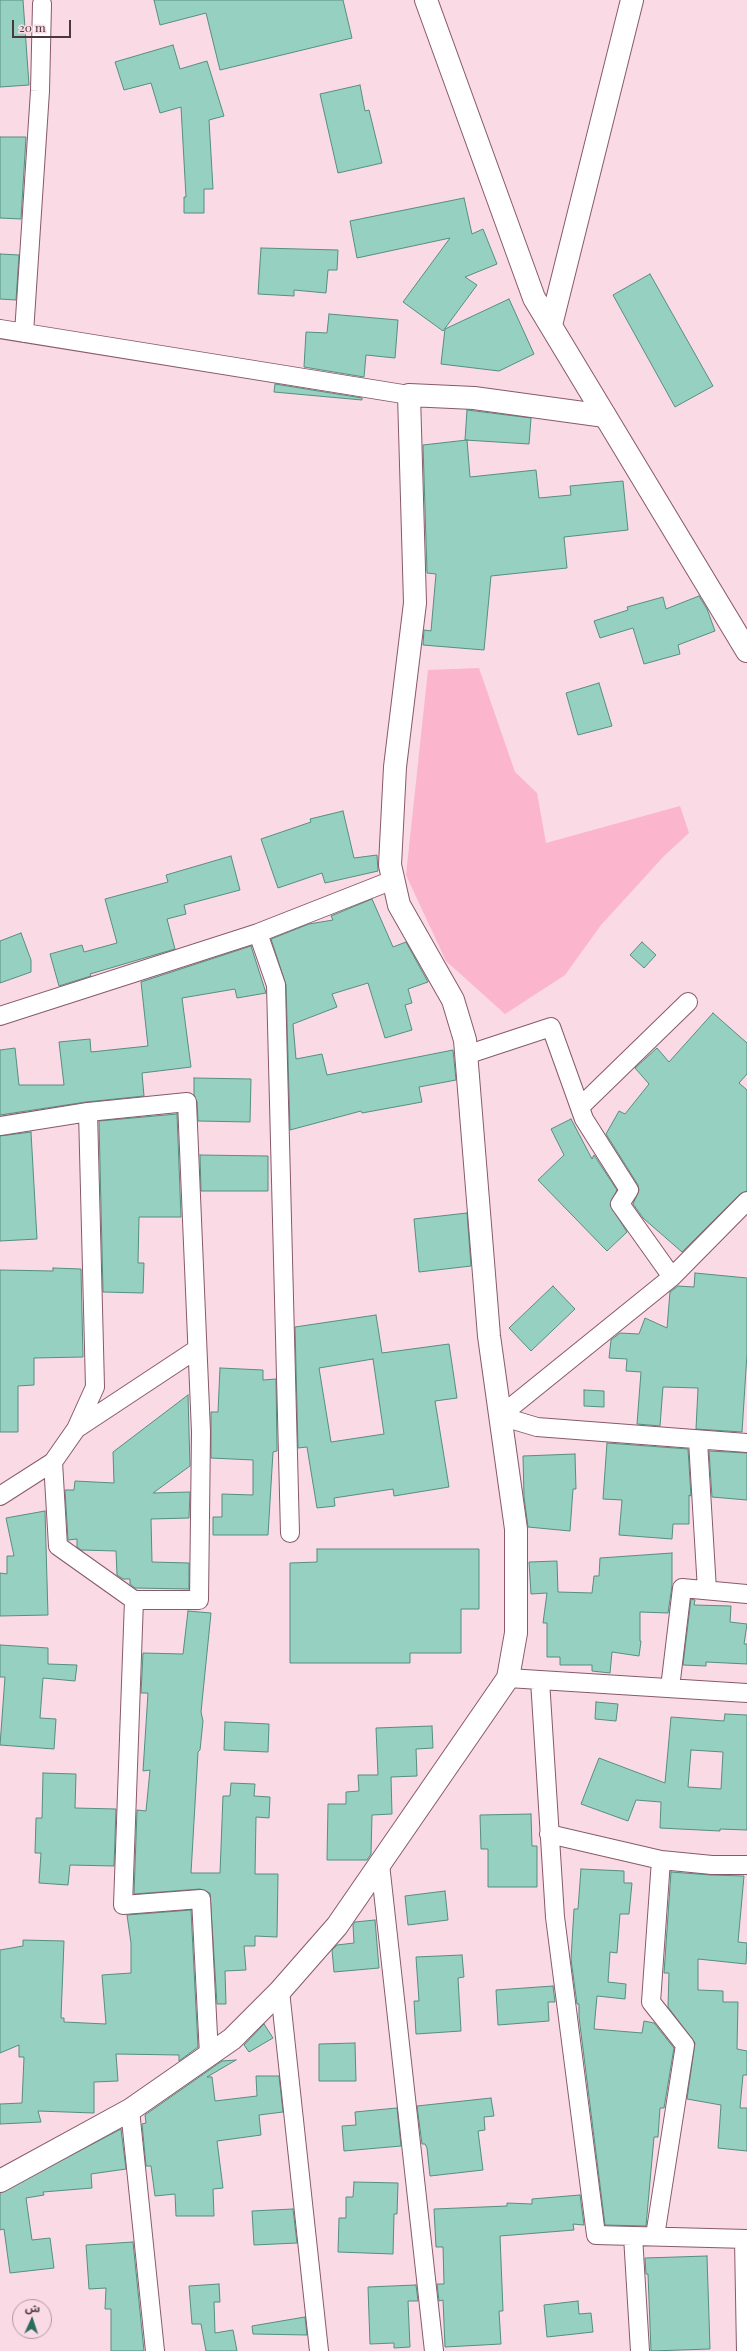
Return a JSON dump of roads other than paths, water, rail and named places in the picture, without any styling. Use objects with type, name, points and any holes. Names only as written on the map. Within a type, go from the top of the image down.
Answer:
[{"type":"street","points":[[426,0],[534,298],[747,651]]},
{"type":"street","points":[[551,325],[632,0]]},
{"type":"street","points":[[24,333],[40,91],[42,4]]},
{"type":"street","points":[[0,329],[409,395],[474,398],[605,416]]},
{"type":"street","points":[[0,2181],[130,2110],[232,2039],[280,1991],[337,1926],[508,1678],[516,1632],[516,1529],[489,1336],[465,1040],[453,1000],[399,905],[390,865],[395,767],[415,602],[409,395]]},
{"type":"street","points":[[0,1016],[258,933],[393,880]]},
{"type":"street","points":[[258,933],[276,985],[290,1533]]},
{"type":"street","points":[[580,1107],[688,1002]]},
{"type":"street","points":[[466,1055],[551,1027],[584,1119],[629,1190],[620,1204],[672,1277]]},
{"type":"street","points":[[0,1126],[88,1112],[187,1102],[201,1432],[199,1600],[134,1600],[58,1546],[53,1462]]},
{"type":"street","points":[[0,1496],[53,1462],[76,1429],[94,1387],[88,1112]]},
{"type":"street","points":[[500,1416],[672,1277],[747,1201]]},
{"type":"street","points":[[76,1429],[198,1349]]},
{"type":"street","points":[[500,1416],[537,1427],[698,1441],[747,1443]]},
{"type":"street","points":[[698,1441],[707,1590]]},
{"type":"street","points":[[670,1688],[682,1588],[747,1594]]},
{"type":"street","points":[[134,1600],[123,1906],[201,1900],[209,2055]]},
{"type":"street","points":[[508,1678],[747,1693]]},
{"type":"street","points":[[540,1680],[555,1917],[596,2235],[745,2239],[746,2351]]},
{"type":"street","points":[[549,1834],[661,1860],[712,1865],[747,1865]]},
{"type":"street","points":[[655,2236],[685,2045],[651,2002],[661,1860]]},
{"type":"street","points":[[380,1864],[434,2351]]},
{"type":"street","points":[[280,1991],[320,2351]]},
{"type":"street","points":[[130,2110],[155,2351]]},
{"type":"street","points":[[633,2236],[640,2351]]}]
